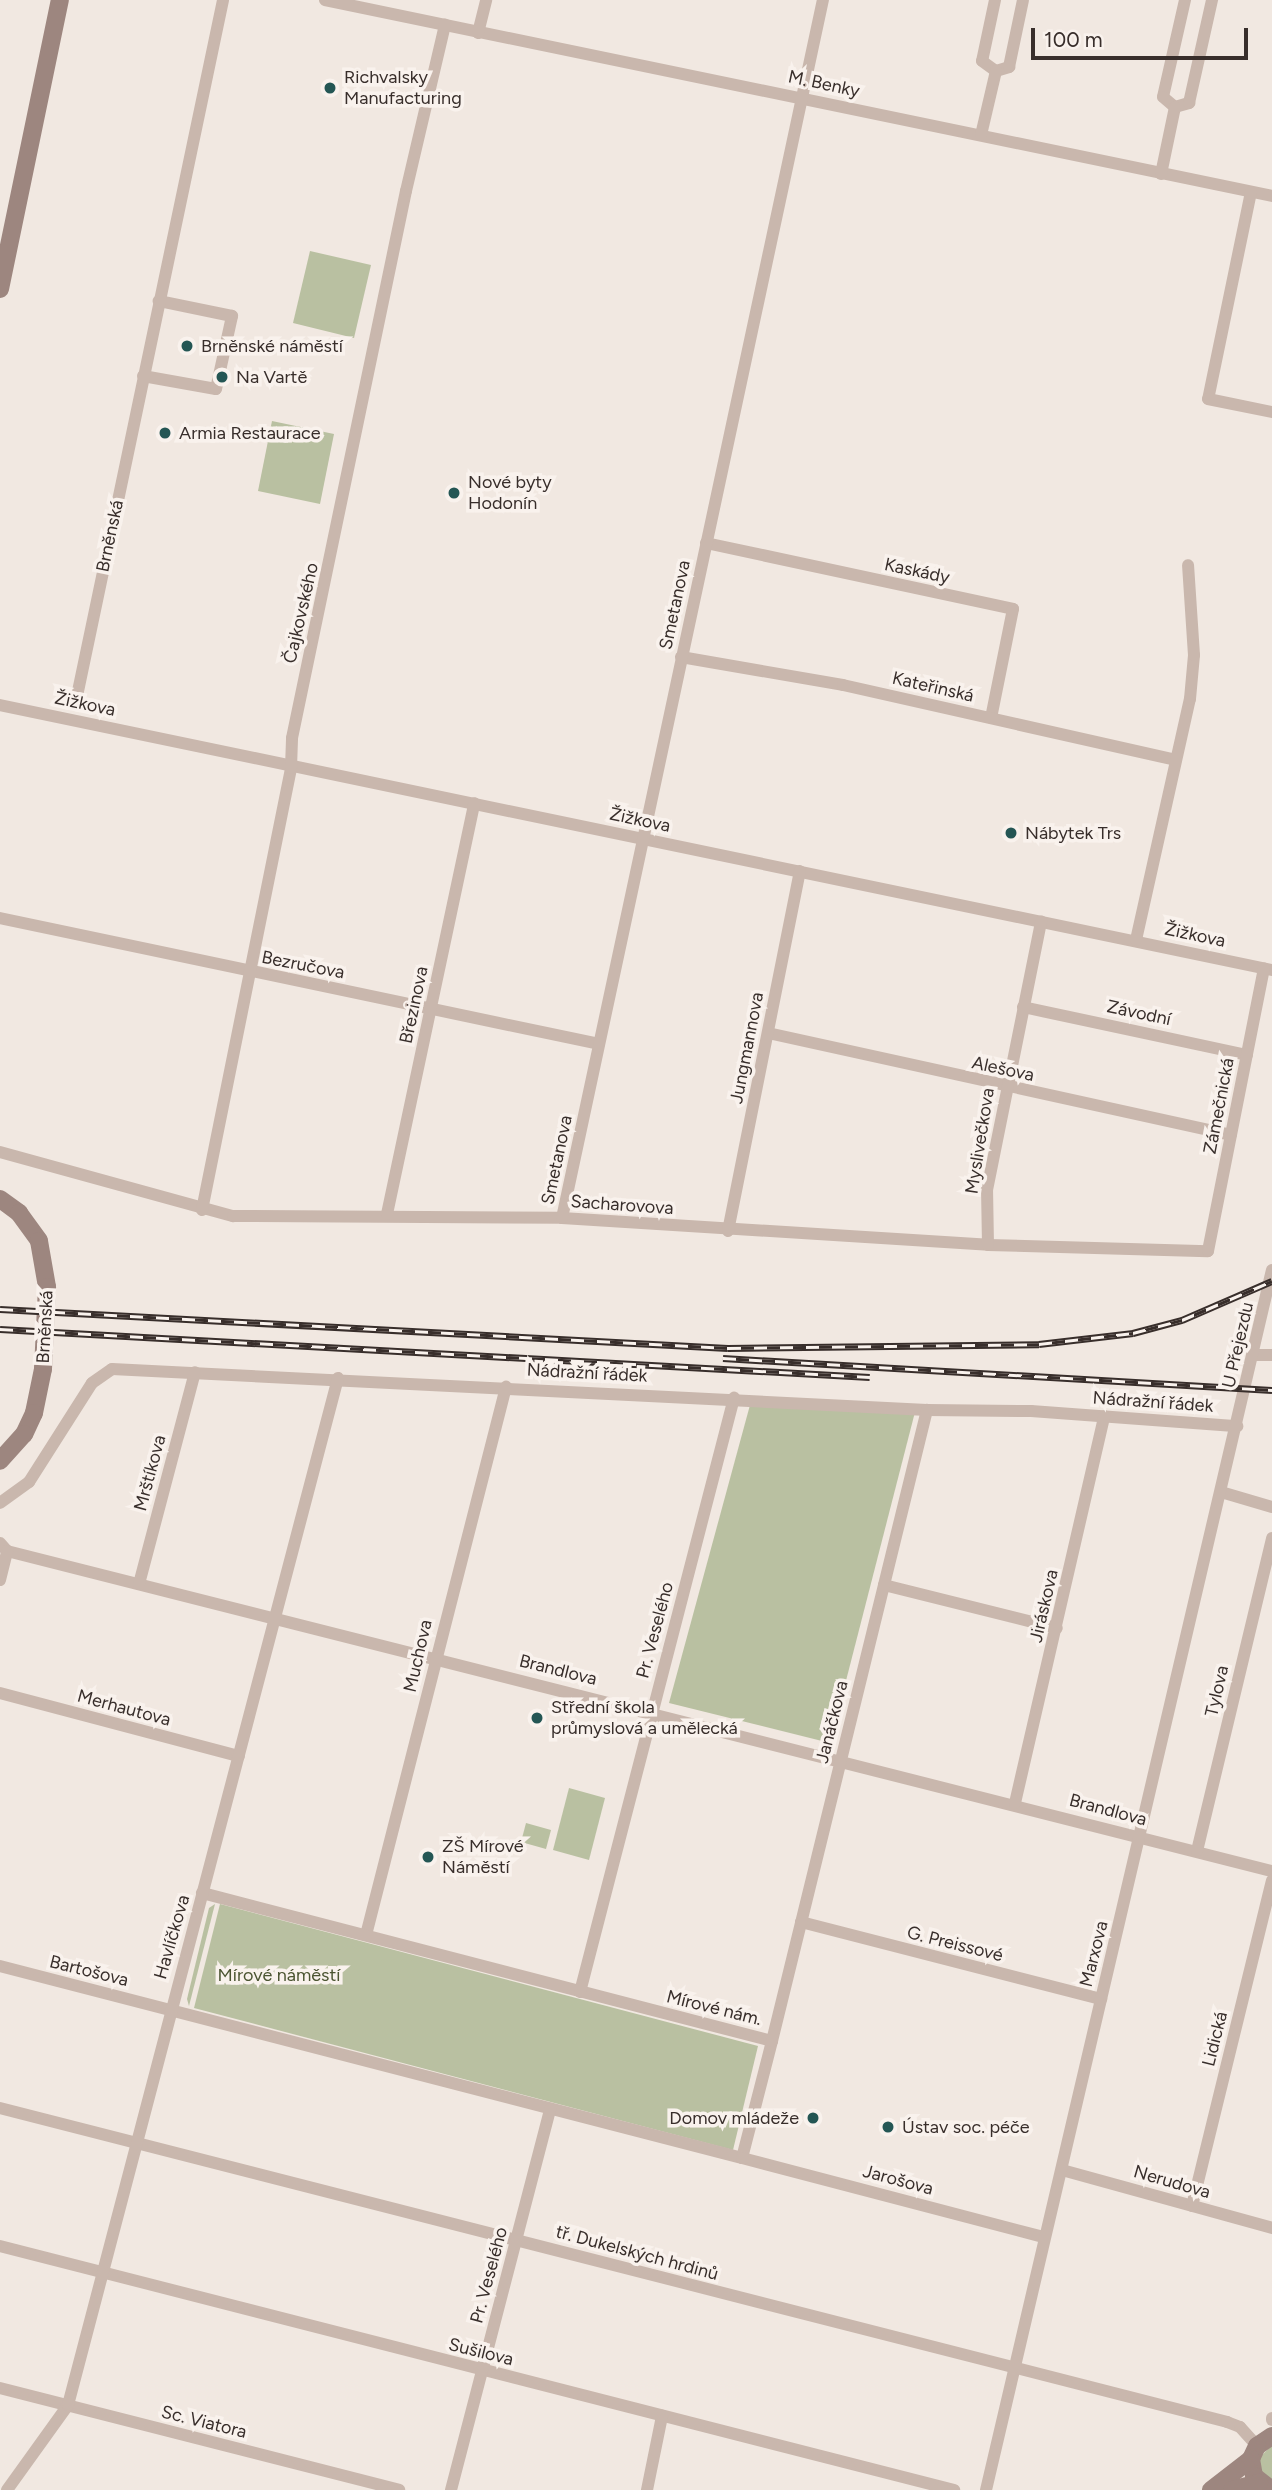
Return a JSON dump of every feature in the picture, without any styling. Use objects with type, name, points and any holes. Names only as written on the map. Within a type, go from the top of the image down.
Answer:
[{"type":"main road","points":[[0,289],[60,0]]},
{"type":"main road","name":"Brněnská","points":[[0,1199],[32,1227],[45,1253],[47,1287],[43,1369],[34,1413],[24,1434],[0,1461]]},
{"type":"main road","points":[[1232,2490],[1266,2486],[1260,2447]]},
{"type":"main road","points":[[1211,2490],[1260,2447]]},
{"type":"street","points":[[159,300],[232,316],[216,389],[143,376],[159,300],[223,0]]},
{"type":"street","name":"M. Benky","points":[[325,0],[1272,196]]},
{"type":"street","points":[[478,33],[486,0]]},
{"type":"street","name":"Smetanova","points":[[562,1218],[823,0]]},
{"type":"street","points":[[995,0],[982,61],[996,71]]},
{"type":"street","points":[[996,71],[1009,67],[1023,0]]},
{"type":"street","points":[[1174,107],[1163,97],[1185,0]]},
{"type":"street","points":[[1174,107],[1189,103],[1212,0]]},
{"type":"street","name":"Čajkovského","points":[[202,1210],[291,768],[292,738],[406,191],[445,24]]},
{"type":"street","points":[[981,135],[996,71]]},
{"type":"street","points":[[1161,174],[1174,107]]},
{"type":"street","points":[[1251,192],[1208,399],[1272,412]]},
{"type":"street","name":"Brněnská","points":[[77,696],[143,376]]},
{"type":"street","name":"Kaskády","points":[[706,543],[1013,609],[991,718]]},
{"type":"street","points":[[1136,940],[1193,678],[1188,565]]},
{"type":"street","name":"Kateřinská","points":[[681,657],[843,685],[1176,760]]},
{"type":"street","name":"Žižkova","points":[[0,705],[291,768],[474,803],[1268,969]]},
{"type":"street","name":"Březinova","points":[[387,1214],[474,803]]},
{"type":"street","name":"Jungmannova","points":[[728,1231],[800,871]]},
{"type":"street","name":"Bezručova","points":[[0,918],[599,1044]]},
{"type":"street","name":"Myslivečkova","points":[[988,1245],[987,1190],[1041,921]]},
{"type":"street","name":"Zámečnická","points":[[1208,1251],[1247,1055],[1268,969]]},
{"type":"street","name":"Závodní","points":[[1023,1007],[1247,1055]]},
{"type":"street","name":"Alešova","points":[[768,1033],[1006,1088],[1231,1135]]},
{"type":"street","name":"Sacharovova","points":[[0,1152],[202,1210],[263,1218],[387,1214],[562,1218],[728,1231],[988,1245],[1208,1251]]},
{"type":"street","name":"U Přejezdu","points":[[1237,1426],[1272,1270]]},
{"type":"street","points":[[1255,1354],[1272,1355]]},
{"type":"street","name":"Nádražní řádek","points":[[0,1503],[29,1482],[92,1383],[106,1371],[338,1378],[927,1410],[1104,1416],[1237,1426]]},
{"type":"street","name":"Mrštíkova","points":[[139,1584],[195,1372]]},
{"type":"street","name":"Havlíčkova","points":[[7,2490],[68,2405],[134,2144],[338,1378]]},
{"type":"street","name":"Muchova","points":[[366,1935],[434,1658],[506,1387]]},
{"type":"street","name":"Pr. Veselého","points":[[580,1992],[734,1398]]},
{"type":"street","name":"Janáčkova","points":[[772,2041],[927,1410]]},
{"type":"street","name":"Jiráskova","points":[[1015,1802],[1104,1416]]},
{"type":"street","name":"Marxova","points":[[986,2490],[1237,1426]]},
{"type":"street","points":[[1221,1492],[1272,1507]]},
{"type":"street","name":"Tylova","points":[[1197,1851],[1272,1538]]},
{"type":"street","points":[[0,1580],[4,1547]]},
{"type":"street","name":"Brandlova","points":[[4,1547],[139,1584],[1015,1802],[1272,1871]]},
{"type":"street","points":[[884,1585],[1057,1628]]},
{"type":"street","name":"Merhautova","points":[[0,1693],[239,1756]]},
{"type":"street","name":"Lidická","points":[[1192,2206],[1272,1881]]},
{"type":"street","name":"Mírové nám.","points":[[202,1893],[772,2041],[742,2158]]},
{"type":"street","name":"G. Preissové","points":[[801,1922],[1101,1999]]},
{"type":"street","name":"Bartošova","points":[[0,1966],[170,2009]]},
{"type":"street","points":[[170,2009],[742,2158]]},
{"type":"street","name":"tř. Dukelských hrdinů","points":[[0,2108],[1015,2370],[1227,2422],[1240,2427],[1260,2447]]},
{"type":"street","name":"Pr. Veselého","points":[[451,2490],[550,2109]]},
{"type":"street","name":"Jarošova","points":[[742,2158],[1044,2237]]},
{"type":"street","name":"Nerudova","points":[[1062,2170],[1272,2228]]},
{"type":"street","name":"Sušilova","points":[[0,2246],[954,2490]]},
{"type":"street","name":"Sc. Viatora","points":[[0,2388],[399,2490]]},
{"type":"street","points":[[647,2490],[662,2416]]},
{"type":"green space","points":[[310,251],[371,265],[354,338],[293,323]]},
{"type":"green space","points":[[272,421],[334,434],[320,504],[258,491]]},
{"type":"green space","points":[[750,1405],[915,1412],[830,1743],[669,1703]]},
{"type":"green space","points":[[569,1788],[605,1798],[589,1860],[553,1850]]},
{"type":"green space","points":[[526,1823],[551,1830],[546,1849],[521,1842]]},
{"type":"green space","points":[[215,1904],[189,2006],[187,1999],[209,1908]]},
{"type":"green space","name":"Mírové náměstí","points":[[220,1904],[758,2046],[733,2150],[194,2008]]},
{"type":"green space","points":[[1272,2445],[1272,2481],[1260,2470],[1260,2457]]},
{"type":"railway","points":[[0,1309],[728,1348],[1039,1344],[1133,1333],[1182,1320],[1272,1281]]},
{"type":"railway","points":[[0,1329],[870,1377]]},
{"type":"railway","points":[[723,1358],[1272,1390]]},
{"type":"place","name":"Richvalsky Manufacturing","points":[[330,88]]},
{"type":"place","name":"Brněnské náměstí","points":[[187,346]]},
{"type":"place","name":"Na Vartě","points":[[222,377]]},
{"type":"place","name":"Armia Restaurace","points":[[165,433]]},
{"type":"place","name":"Nové byty Hodonín","points":[[454,493]]},
{"type":"place","name":"Nábytek Trs","points":[[1011,833]]},
{"type":"place","name":"Střední škola průmyslová a umělecká","points":[[537,1718]]},
{"type":"place","name":"ZŠ Mírové Náměstí","points":[[428,1857]]},
{"type":"place","name":"Domov mládeže","points":[[813,2118]]},
{"type":"place","name":"Ústav soc. péče","points":[[888,2127]]}]
